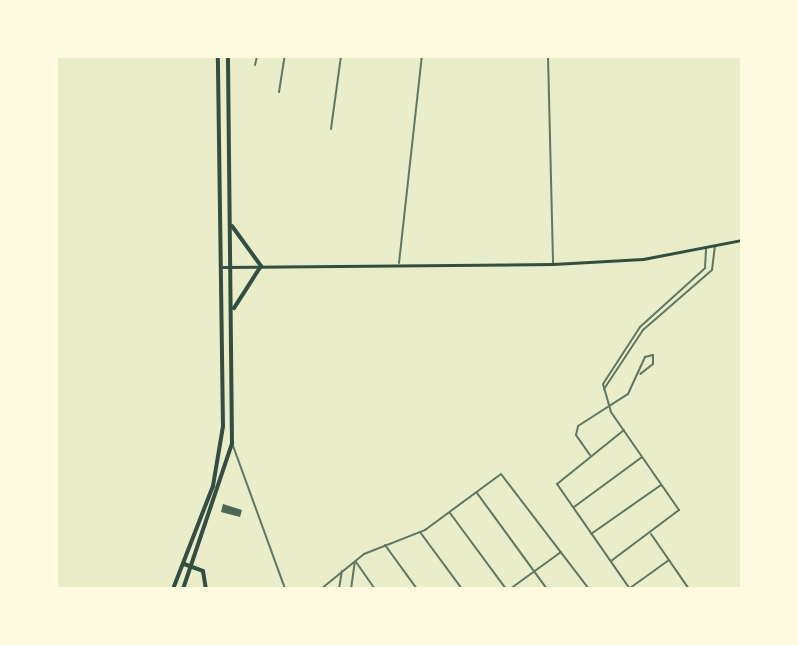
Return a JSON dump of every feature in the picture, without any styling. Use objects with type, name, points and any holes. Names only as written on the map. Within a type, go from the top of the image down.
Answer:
[{"type":"highway","points":[[173,589],[213,486],[223,426],[218,56]]},
{"type":"highway","points":[[183,589],[232,443],[228,56]]},
{"type":"highway","points":[[231,222],[242,246],[261,266],[232,314]]},
{"type":"highway","points":[[184,564],[193,566],[206,576],[206,589]]},
{"type":"main road","points":[[223,267],[553,264],[643,259],[742,240]]},
{"type":"street","points":[[255,65],[257,56]]},
{"type":"street","points":[[279,92],[285,56]]},
{"type":"street","points":[[331,129],[341,56]]},
{"type":"street","points":[[399,263],[422,56]]},
{"type":"street","points":[[548,56],[553,264]]},
{"type":"street","points":[[603,390],[643,330],[712,270],[715,244]]},
{"type":"street","points":[[603,390],[640,327],[705,268],[706,247]]},
{"type":"street","points":[[591,456],[576,429],[628,394],[640,374],[645,357],[653,355],[653,364],[640,374]]},
{"type":"street","points":[[603,390],[624,430],[679,510],[611,561]]},
{"type":"street","points":[[624,430],[558,481],[573,508],[630,589],[670,559]]},
{"type":"street","points":[[232,443],[285,589]]},
{"type":"street","points":[[573,508],[642,457]]},
{"type":"street","points":[[321,589],[355,561],[420,532],[504,474],[589,589]]},
{"type":"street","points":[[591,534],[662,484]]},
{"type":"street","points":[[476,492],[547,589]]},
{"type":"street","points":[[450,512],[508,589],[562,551]]},
{"type":"street","points":[[420,532],[462,589]]},
{"type":"street","points":[[651,533],[689,589]]},
{"type":"street","points":[[385,545],[417,589]]},
{"type":"street","points":[[351,589],[355,561]]},
{"type":"street","points":[[355,561],[375,589]]},
{"type":"street","points":[[339,589],[342,570]]},
{"type":"building","points":[[223,504],[242,510],[240,517],[221,512]]}]
